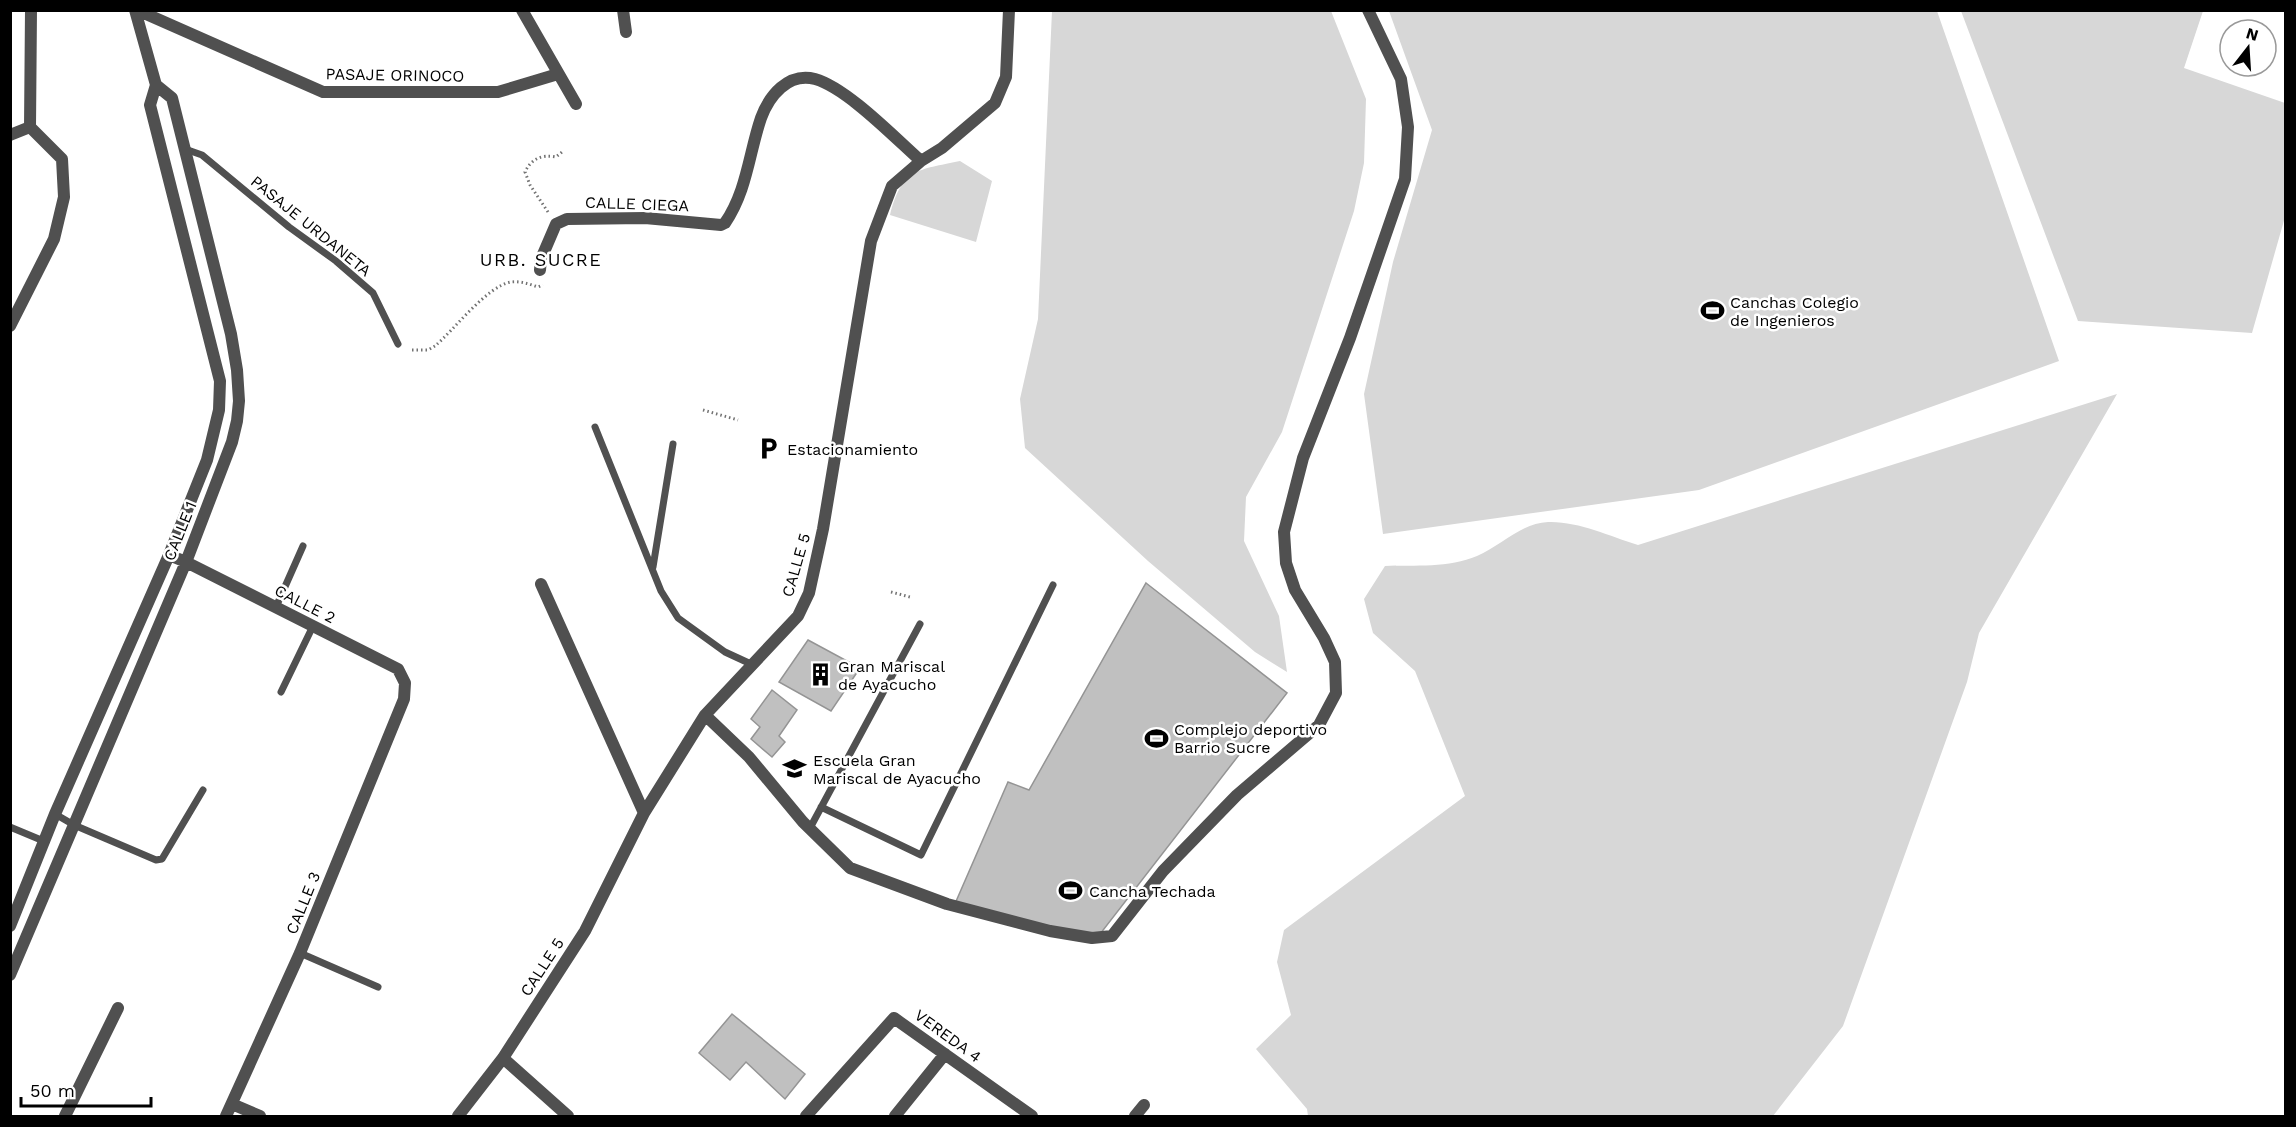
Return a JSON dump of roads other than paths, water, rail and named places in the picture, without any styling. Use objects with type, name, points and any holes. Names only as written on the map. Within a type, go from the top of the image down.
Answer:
[{"type":"street","points":[[10,326],[54,239],[64,197],[62,159],[30,128],[31,10]]},
{"type":"street","name":"PASAJE ORINOCO","points":[[136,10],[323,92],[365,90],[451,94],[498,92],[558,74]]},
{"type":"street","name":"CALLE 1","points":[[10,926],[46,842],[55,814],[169,555],[215,432],[219,410],[220,381],[150,105],[156,85],[136,10]]},
{"type":"street","points":[[522,10],[576,104]]},
{"type":"street","points":[[623,10],[626,32]]},
{"type":"street","name":"CALLE 5","points":[[458,1116],[503,1058],[585,931],[644,813],[705,716],[798,616],[809,593],[838,449],[871,241],[892,186],[995,103],[1006,77],[1009,10]]},
{"type":"street","points":[[705,716],[749,758],[810,828],[850,868],[885,883],[947,904],[1050,931],[1092,938],[1112,936],[1163,871],[1237,795],[1319,725],[1336,693],[1335,662],[1324,638],[1295,590],[1286,563],[1284,532],[1303,458],[1350,338],[1405,179],[1408,127],[1401,79],[1368,10]]},
{"type":"street","name":"CALLE CIEGA","points":[[540,270],[556,224],[567,219],[645,218],[721,225],[728,219],[743,187],[765,110],[772,94],[790,81],[814,79],[843,93],[921,161]]},
{"type":"street","name":"CALLE 1","points":[[10,975],[186,562],[232,442],[237,421],[237,370],[231,334],[172,98],[156,85]]},
{"type":"street","points":[[10,135],[30,128]]},
{"type":"street","name":"CALLE 2","points":[[169,555],[398,669],[405,683],[404,699]]},
{"type":"street","points":[[541,584],[644,813]]},
{"type":"street","name":"CALLE 3","points":[[226,1116],[300,953],[404,699]]},
{"type":"street","points":[[65,1116],[118,1008]]},
{"type":"street","name":"VEREDA 4","points":[[806,1116],[894,1018],[1032,1116]]},
{"type":"street","points":[[895,1116],[945,1054]]},
{"type":"street","points":[[503,1058],[568,1116]]},
{"type":"street","points":[[232,1104],[260,1116]]},
{"type":"street","points":[[1135,1116],[1144,1105]]},
{"type":"lane","name":"PASAJE URDANETA","points":[[186,148],[202,155],[373,293],[398,344]]},
{"type":"lane","points":[[596,427],[661,591],[678,618],[725,652],[751,664]]},
{"type":"lane","points":[[652,567],[673,444]]},
{"type":"lane","points":[[276,607],[303,546]]},
{"type":"lane","points":[[821,807],[921,855],[1053,585]]},
{"type":"lane","points":[[810,828],[920,624]]},
{"type":"lane","points":[[281,692],[313,626]]},
{"type":"lane","points":[[55,814],[74,825],[156,860],[162,859],[202,790]]},
{"type":"lane","points":[[10,827],[46,842]]},
{"type":"lane","points":[[300,953],[378,987]]},
{"type":"place","name":"Canchas Colegio de Ingenieros","points":[[1712,311]]},
{"type":"place","name":"Estacionamiento","points":[[769,449]]},
{"type":"place","name":"Gran Mariscal de Ayacucho","points":[[820,675]]},
{"type":"place","name":"Complejo deportivo Barrio Sucre","points":[[1156,738]]},
{"type":"place","name":"Escuela Gran Mariscal de Ayacucho","points":[[795,769]]},
{"type":"place","name":"Cancha Techada","points":[[1071,891]]},
{"type":"district","name":"URB. SUCRE","points":[[541,259]]}]
